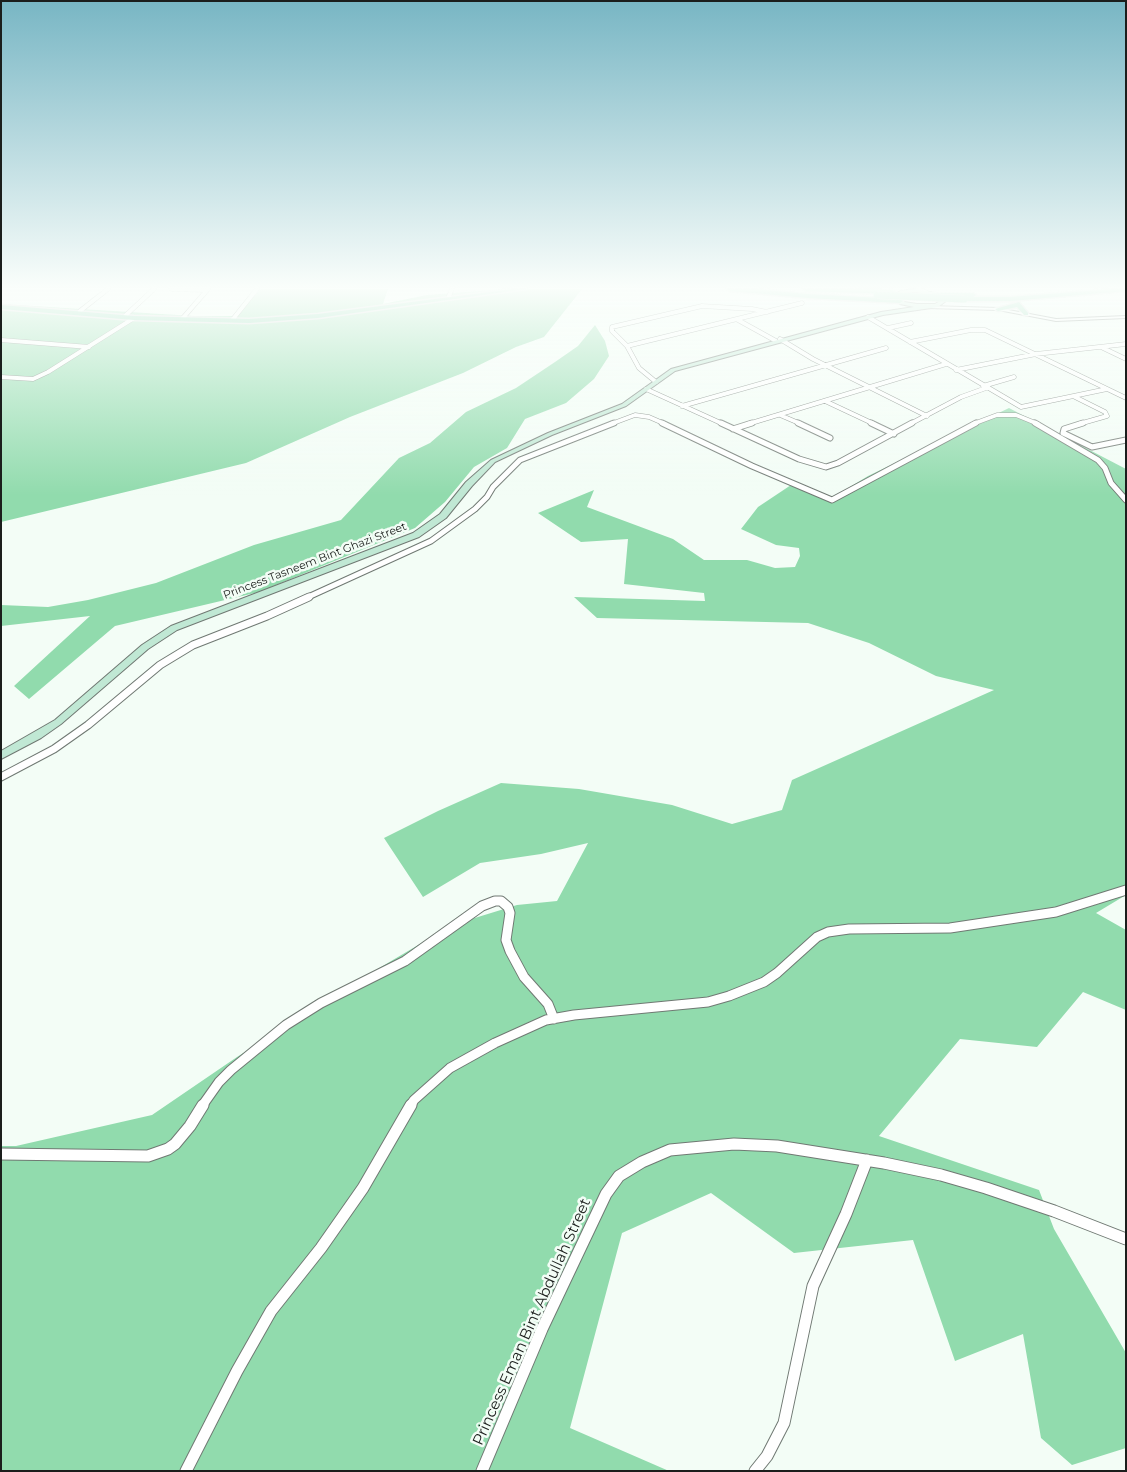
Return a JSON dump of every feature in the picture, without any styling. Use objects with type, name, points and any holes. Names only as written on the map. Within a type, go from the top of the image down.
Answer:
[{"type":"main road","name":"Princess Tasneem Bint Ghazi Street","points":[[1,756],[58,722],[145,647],[174,628],[416,535],[443,516],[469,484],[493,461],[550,434],[617,408],[674,370],[715,358]]},
{"type":"street","points":[[1,377],[33,379],[70,358]]},
{"type":"street","points":[[633,358],[639,368],[656,382]]},
{"type":"street","points":[[810,358],[928,416]]},
{"type":"street","points":[[682,406],[851,358]]},
{"type":"street","points":[[936,358],[985,387],[1024,407],[1107,389]]},
{"type":"street","points":[[956,370],[1018,358]]},
{"type":"street","points":[[1043,358],[1126,398]]},
{"type":"street","points":[[733,429],[946,364]]},
{"type":"street","points":[[646,389],[799,459],[826,467],[838,463],[894,434],[961,397],[1014,377]]},
{"type":"street","points":[[1075,397],[1105,412],[1106,416],[1064,429],[1064,433],[1092,447],[1100,447],[1126,440]]},
{"type":"street","points":[[825,401],[894,434]]},
{"type":"street","points":[[1,777],[54,748],[82,730],[160,665],[193,645],[267,616],[431,541],[475,509],[487,497],[493,487],[520,460],[635,415],[649,417],[752,466],[830,500],[978,422],[997,416],[1016,415],[1028,419],[1098,460],[1105,468],[1111,483],[1126,500]]},
{"type":"street","points":[[780,415],[830,438]]},
{"type":"street","points":[[186,1471],[237,1371],[271,1311],[321,1248],[363,1188],[414,1100],[450,1068],[522,1029],[554,1019],[574,1015],[699,1003],[729,996],[770,978],[817,937],[828,932],[849,929],[950,928],[1056,912],[1126,890]]},
{"type":"street","points":[[1,1154],[148,1156],[168,1149],[190,1126],[219,1082],[286,1025],[321,1003],[405,961],[482,906],[495,901],[501,901],[508,907],[510,913],[506,940],[510,951],[524,977],[548,1004],[554,1019]]},
{"type":"street","name":"Princess Eman Bint Abdullah Street","points":[[482,1471],[565,1278],[606,1194],[620,1176],[642,1162],[670,1150],[734,1144],[777,1146],[868,1160],[941,1175],[986,1188],[1054,1211],[1126,1239]]},
{"type":"street","points":[[755,1471],[767,1456],[784,1423],[813,1286],[868,1160]]},
{"type":"green space","points":[[1,358],[494,358],[463,373],[350,417],[246,463],[1,522]]},
{"type":"green space","points":[[561,358],[608,358],[594,379],[566,403],[525,419],[507,448],[474,467],[445,502],[415,528],[259,592],[115,626],[29,699],[14,686],[90,616],[1,626],[1,605],[48,607],[88,600],[156,583],[254,545],[341,520],[399,458],[430,443],[466,412],[516,388]]},
{"type":"green space","points":[[1009,408],[1126,469],[1126,895],[1096,913],[1126,930],[1126,1010],[1083,992],[1037,1047],[960,1039],[879,1136],[1039,1190],[1054,1229],[1126,1353],[1126,1448],[1072,1465],[1041,1438],[1023,1334],[955,1361],[913,1240],[794,1253],[711,1193],[622,1233],[570,1428],[669,1471],[1,1471],[1,1146],[16,1146],[152,1115],[237,1057],[354,983],[452,925],[517,905],[557,901],[588,843],[541,854],[480,863],[423,897],[384,838],[501,783],[579,789],[672,805],[732,824],[782,810],[792,780],[994,690],[936,676],[869,643],[808,623],[597,618],[574,597],[705,601],[704,593],[624,584],[628,539],[581,542],[538,513],[594,490],[587,507],[673,539],[704,560],[747,560],[775,568],[795,567],[800,556],[799,548],[776,545],[741,529],[758,507],[794,483],[827,501],[868,476]]}]
